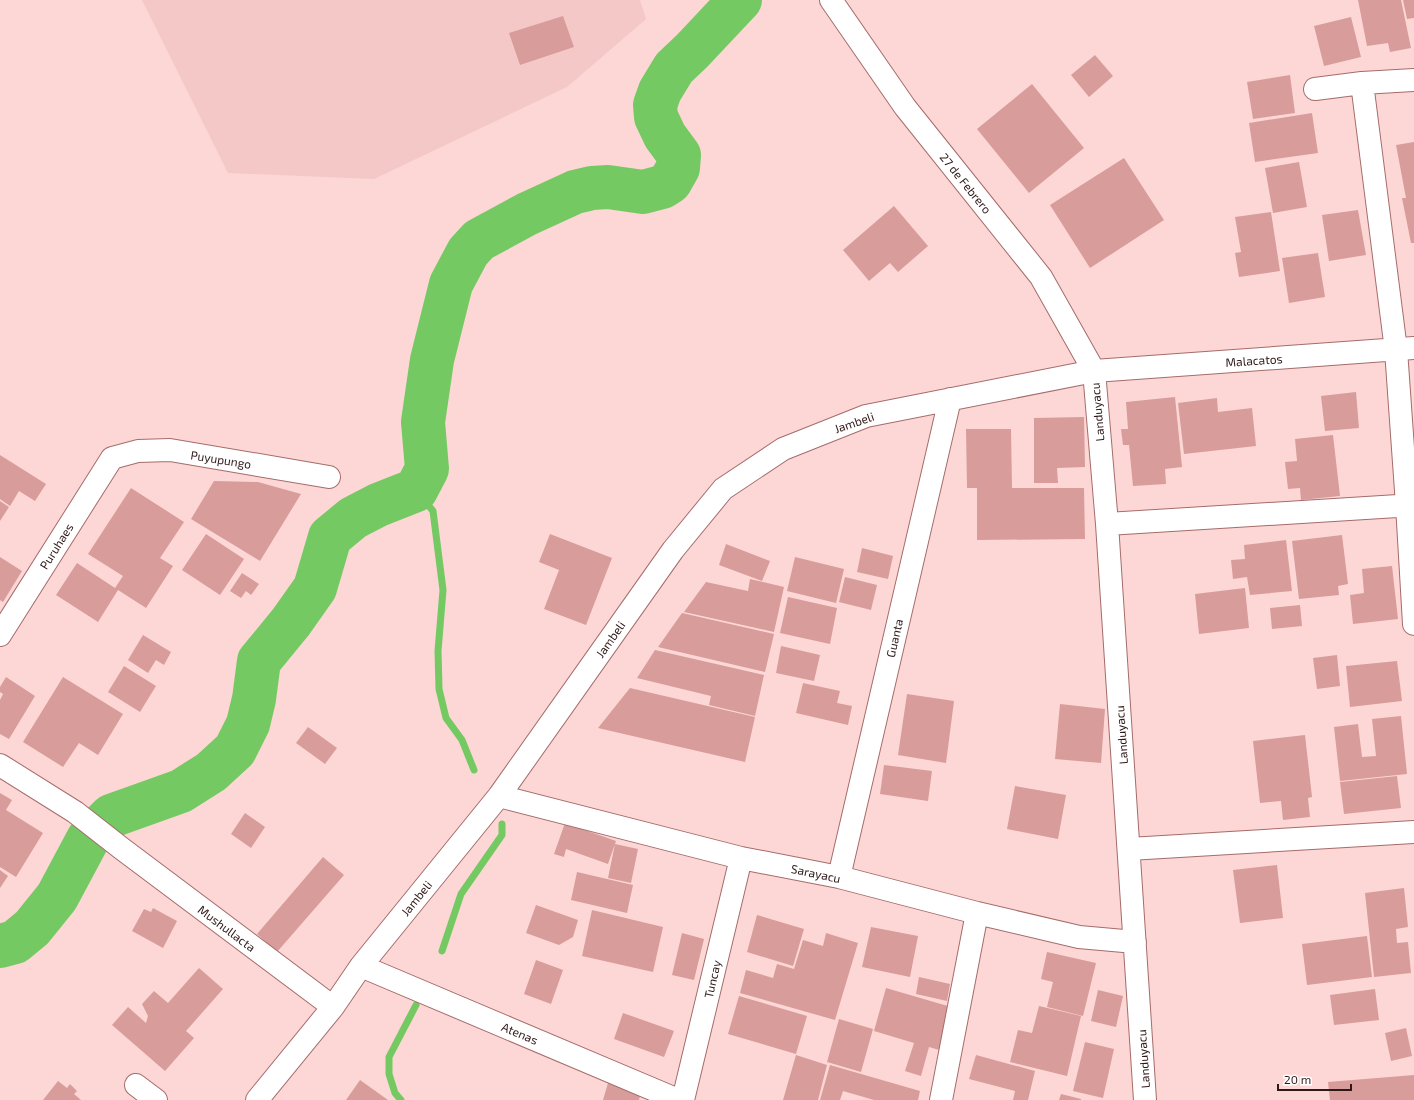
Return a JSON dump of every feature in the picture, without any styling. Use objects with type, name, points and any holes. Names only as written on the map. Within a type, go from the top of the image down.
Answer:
[{"type":"street","name":"27 de Febrero","points":[[831,0],[904,107],[1041,277],[1094,371]]},
{"type":"street","points":[[1314,89],[1362,83],[1414,80]]},
{"type":"street","points":[[1362,83],[1405,349],[1414,624]]},
{"type":"street","name":"Malacatos","points":[[1094,371],[1405,349]]},
{"type":"street","name":"Jambeli","points":[[257,1100],[333,1007],[361,966],[499,796],[673,550],[723,489],[783,449],[866,416],[1094,371]]},
{"type":"street","name":"Landuyacu","points":[[1094,371],[1107,524],[1145,1100]]},
{"type":"street","name":"Guanta","points":[[839,877],[950,399]]},
{"type":"street","name":"Puyupungo","points":[[112,458],[138,451],[170,450],[329,477]]},
{"type":"street","name":"Puruhaes","points":[[0,635],[112,458]]},
{"type":"street","points":[[1107,524],[1411,505]]},
{"type":"street","name":"Mushullacta","points":[[0,765],[75,812],[333,1007]]},
{"type":"street","name":"Sarayacu","points":[[499,796],[741,858],[839,877],[977,913],[1079,937],[1135,942]]},
{"type":"street","points":[[1129,849],[1414,832]]},
{"type":"street","name":"Tuncay","points":[[684,1100],[741,858]]},
{"type":"street","points":[[941,1100],[977,913]]},
{"type":"street","name":"Atenas","points":[[361,966],[678,1100]]},
{"type":"street","points":[[136,1085],[156,1100]]},
{"type":"shaded area","points":[[142,0],[640,0],[646,19],[567,87],[374,179],[228,173]]},
{"type":"building","points":[[1358,0],[1401,0],[1411,48],[1390,52],[1388,43],[1367,46]]},
{"type":"building","points":[[1403,0],[1414,0],[1414,18],[1407,19]]},
{"type":"building","points":[[563,16],[574,47],[520,65],[509,33]]},
{"type":"building","points":[[1351,17],[1361,57],[1324,66],[1314,26]]},
{"type":"building","points":[[1095,55],[1113,76],[1089,97],[1071,75]]},
{"type":"building","points":[[1290,75],[1295,113],[1253,119],[1247,82]]},
{"type":"building","points":[[1032,84],[1084,148],[1029,193],[977,129]]},
{"type":"building","points":[[1312,113],[1318,153],[1255,162],[1249,123]]},
{"type":"building","points":[[1414,142],[1414,243],[1411,243],[1402,198],[1406,198],[1396,145]]},
{"type":"building","points":[[1124,158],[1164,220],[1090,268],[1050,205]]},
{"type":"building","points":[[1299,162],[1307,207],[1273,213],[1265,168]]},
{"type":"building","points":[[894,206],[928,246],[898,272],[890,263],[869,281],[843,250]]},
{"type":"building","points":[[1358,210],[1366,255],[1329,261],[1322,215]]},
{"type":"building","points":[[1271,212],[1280,271],[1239,277],[1235,253],[1241,252],[1235,217]]},
{"type":"building","points":[[1318,253],[1325,297],[1289,303],[1282,258]]},
{"type":"building","points":[[1356,392],[1359,428],[1325,431],[1321,396]]},
{"type":"building","points":[[1175,397],[1182,467],[1165,469],[1166,484],[1133,486],[1129,445],[1123,445],[1121,429],[1128,429],[1126,402]]},
{"type":"building","points":[[1217,398],[1218,412],[1252,408],[1256,446],[1184,454],[1178,403]]},
{"type":"building","points":[[1084,417],[1085,467],[1057,468],[1058,483],[1034,483],[1034,418]]},
{"type":"building","points":[[966,429],[1011,429],[1012,488],[1084,488],[1085,539],[977,540],[977,488],[967,488]]},
{"type":"building","points":[[1333,435],[1340,496],[1301,500],[1300,488],[1288,489],[1285,462],[1297,461],[1295,439]]},
{"type":"building","points":[[0,455],[46,484],[35,501],[19,491],[10,506],[0,499]]},
{"type":"building","points":[[214,481],[258,482],[301,494],[260,561],[191,519]]},
{"type":"building","points":[[131,488],[184,522],[160,558],[173,566],[146,608],[118,590],[98,622],[56,595],[77,563],[115,588],[123,576],[88,554]]},
{"type":"building","points":[[0,501],[9,507],[0,521]]},
{"type":"building","points":[[206,534],[244,559],[220,595],[182,570]]},
{"type":"building","points":[[550,534],[612,558],[586,625],[544,609],[559,570],[539,562]]},
{"type":"building","points":[[1342,535],[1348,584],[1338,586],[1339,595],[1299,599],[1292,541]]},
{"type":"building","points":[[1286,540],[1292,591],[1250,595],[1247,577],[1233,579],[1231,560],[1245,559],[1244,545]]},
{"type":"building","points":[[726,544],[770,561],[762,581],[719,565]]},
{"type":"building","points":[[862,548],[893,556],[888,579],[857,572]]},
{"type":"building","points":[[0,557],[22,571],[3,602],[0,600]]},
{"type":"building","points":[[795,557],[844,569],[836,603],[787,591]]},
{"type":"building","points":[[1392,566],[1398,619],[1353,624],[1350,595],[1364,593],[1362,569]]},
{"type":"building","points":[[242,573],[259,584],[251,595],[246,591],[241,598],[230,591]]},
{"type":"building","points":[[845,577],[877,585],[871,610],[839,602]]},
{"type":"building","points":[[750,579],[784,587],[774,632],[684,612],[706,582],[748,591]]},
{"type":"building","points":[[1245,588],[1249,628],[1199,634],[1195,594]]},
{"type":"building","points":[[788,597],[837,608],[830,644],[780,633]]},
{"type":"building","points":[[1300,605],[1302,626],[1272,629],[1270,608]]},
{"type":"building","points":[[682,613],[774,634],[765,672],[658,647]]},
{"type":"building","points":[[143,635],[171,652],[164,665],[156,660],[148,673],[128,660]]},
{"type":"building","points":[[781,646],[820,655],[814,681],[776,673]]},
{"type":"building","points":[[655,650],[764,675],[755,716],[709,705],[711,696],[637,678]]},
{"type":"building","points":[[1337,655],[1340,686],[1317,689],[1313,658]]},
{"type":"building","points":[[1397,661],[1402,701],[1350,707],[1346,666]]},
{"type":"building","points":[[124,666],[156,686],[140,712],[108,692]]},
{"type":"building","points":[[6,677],[35,696],[9,739],[0,734],[0,700],[3,694],[0,692],[0,687]]},
{"type":"building","points":[[63,677],[123,714],[98,755],[79,743],[63,767],[23,742]]},
{"type":"building","points":[[803,683],[840,691],[837,703],[852,706],[848,725],[796,713]]},
{"type":"building","points":[[630,688],[755,717],[745,762],[598,728]]},
{"type":"building","points":[[907,694],[954,701],[946,763],[898,755]]},
{"type":"building","points":[[1060,704],[1105,709],[1101,763],[1055,759]]},
{"type":"building","points":[[1401,716],[1407,774],[1340,781],[1334,727],[1358,724],[1362,757],[1376,756],[1372,719]]},
{"type":"building","points":[[308,727],[337,748],[325,764],[296,743]]},
{"type":"building","points":[[1305,735],[1312,797],[1308,798],[1310,817],[1283,820],[1281,801],[1260,803],[1253,741]]},
{"type":"building","points":[[884,765],[932,771],[928,801],[880,794]]},
{"type":"building","points":[[1397,776],[1401,808],[1344,814],[1340,782]]},
{"type":"building","points":[[1015,786],[1066,795],[1058,839],[1007,829]]},
{"type":"building","points":[[0,793],[12,800],[6,810],[43,833],[16,877],[0,867]]},
{"type":"building","points":[[245,813],[265,827],[251,848],[231,834]]},
{"type":"building","points":[[565,823],[616,841],[608,864],[566,849],[564,857],[554,854]]},
{"type":"building","points":[[615,844],[638,849],[631,883],[608,878]]},
{"type":"building","points":[[323,857],[344,875],[277,952],[257,934]]},
{"type":"building","points":[[1277,865],[1283,918],[1240,923],[1233,870]]},
{"type":"building","points":[[0,870],[8,876],[0,888]]},
{"type":"building","points":[[577,872],[633,885],[627,913],[571,900]]},
{"type":"building","points":[[1404,888],[1408,927],[1396,929],[1397,943],[1408,942],[1411,973],[1374,977],[1365,893]]},
{"type":"building","points":[[536,905],[578,920],[573,937],[559,945],[526,933]]},
{"type":"building","points":[[153,908],[177,921],[163,948],[132,931],[144,909],[151,912]]},
{"type":"building","points":[[592,910],[663,927],[653,972],[582,956]]},
{"type":"building","points":[[757,915],[804,929],[793,966],[747,952]]},
{"type":"building","points":[[871,927],[918,936],[910,977],[862,967]]},
{"type":"building","points":[[682,933],[704,939],[694,980],[672,975]]},
{"type":"building","points":[[826,933],[858,943],[835,1020],[740,993],[746,970],[773,978],[777,964],[794,969],[803,940],[823,946]]},
{"type":"building","points":[[1367,936],[1372,977],[1307,985],[1302,944]]},
{"type":"building","points":[[1047,952],[1096,963],[1083,1016],[1047,1007],[1053,982],[1041,979]]},
{"type":"building","points":[[536,960],[563,970],[551,1004],[524,994]]},
{"type":"building","points":[[199,968],[223,989],[186,1031],[194,1038],[165,1071],[112,1025],[128,1007],[146,1023],[148,1016],[142,1004],[154,991],[168,1003]]},
{"type":"building","points":[[919,977],[950,984],[947,1001],[916,994]]},
{"type":"building","points":[[886,988],[958,1009],[946,1052],[929,1047],[921,1076],[905,1071],[914,1043],[874,1031]]},
{"type":"building","points":[[1375,989],[1379,1020],[1334,1025],[1330,995]]},
{"type":"building","points":[[1098,990],[1123,996],[1116,1027],[1091,1021]]},
{"type":"building","points":[[739,996],[807,1016],[796,1054],[728,1034]]},
{"type":"building","points":[[1039,1006],[1081,1016],[1067,1076],[1010,1062],[1018,1030],[1032,1033]]},
{"type":"building","points":[[623,1013],[674,1031],[664,1057],[614,1039]]},
{"type":"building","points":[[839,1019],[873,1029],[861,1072],[827,1062]]},
{"type":"building","points":[[1406,1028],[1412,1056],[1391,1061],[1385,1033]]},
{"type":"building","points":[[1085,1042],[1114,1049],[1103,1098],[1073,1091]]},
{"type":"building","points":[[796,1055],[827,1065],[818,1100],[783,1100]]},
{"type":"building","points":[[976,1055],[1035,1071],[1028,1100],[1013,1100],[1015,1091],[969,1079]]},
{"type":"building","points":[[830,1065],[920,1091],[918,1100],[874,1100],[843,1091],[840,1100],[820,1100]]},
{"type":"building","points":[[1414,1075],[1414,1100],[1330,1100],[1328,1082]]},
{"type":"building","points":[[360,1080],[388,1100],[346,1100]]},
{"type":"building","points":[[58,1081],[67,1088],[70,1084],[77,1091],[74,1094],[81,1100],[43,1100]]},
{"type":"building","points":[[608,1083],[641,1092],[639,1100],[603,1100]]},
{"type":"building","points":[[1061,1094],[1081,1099],[1081,1100],[1059,1100]]},
{"type":"waterway","points":[[0,946],[15,942],[32,928],[57,897],[88,839],[111,816],[181,791],[211,772],[235,750],[248,724],[254,699],[259,661],[291,622],[315,588],[330,537],[353,518],[378,505],[416,490],[427,469],[423,422],[432,360],[451,284],[468,252],[479,240],[527,214],[575,192],[592,188],[608,187],[643,192],[662,187],[670,182],[678,168],[679,155],[665,136],[656,117],[655,105],[660,91],[674,68],[740,0]]},
{"type":"waterway","points":[[416,490],[433,511],[443,590],[438,651],[439,689],[446,718],[462,740],[474,770]]},
{"type":"waterway","points":[[442,951],[461,894],[502,835],[502,824]]},
{"type":"waterway","points":[[401,1100],[395,1093],[389,1074],[389,1057],[416,1005]]}]
